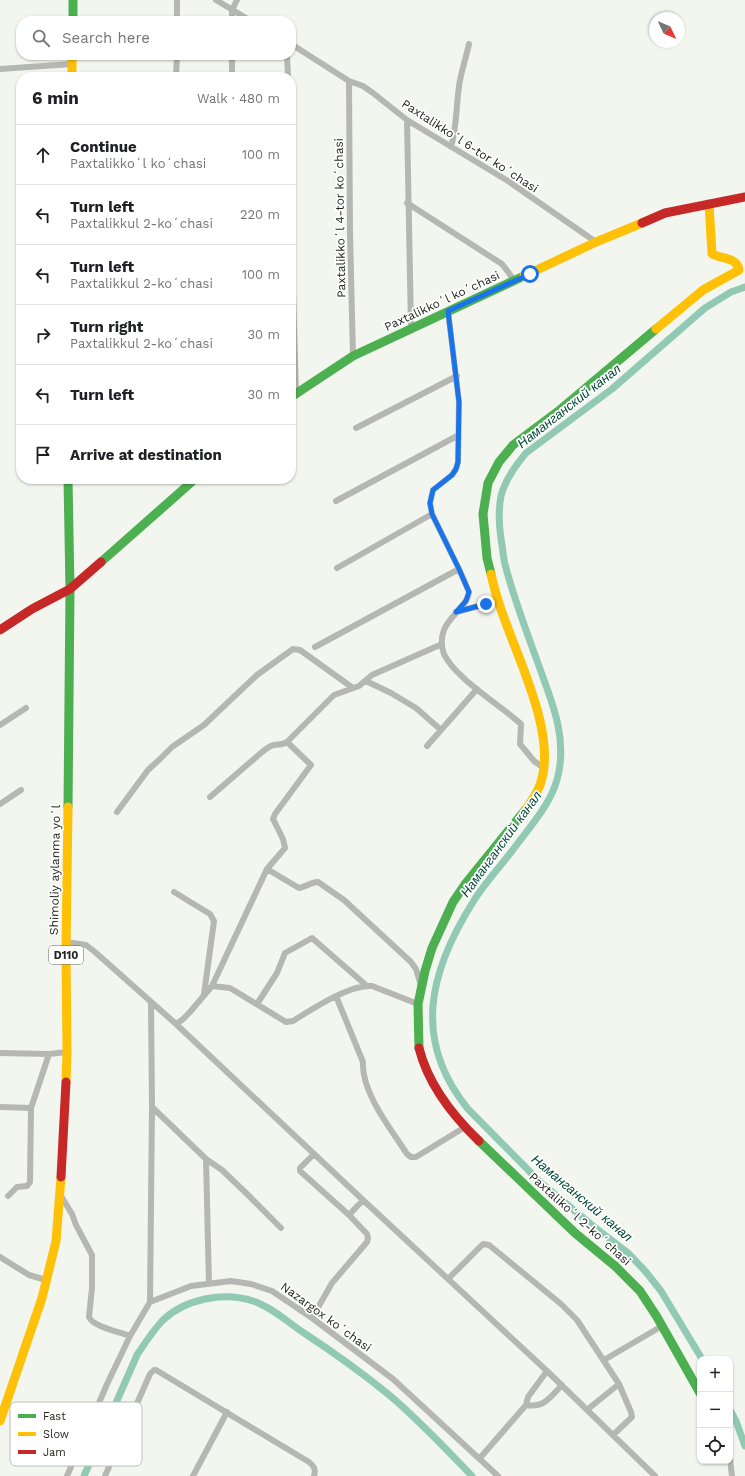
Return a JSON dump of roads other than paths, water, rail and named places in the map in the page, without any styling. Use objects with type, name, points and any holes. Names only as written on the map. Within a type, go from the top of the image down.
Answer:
[{"type":"street","points":[[73,0],[73,16]]},
{"type":"street","points":[[177,16],[178,0]]},
{"type":"street","points":[[216,0],[242,16]]},
{"type":"street","points":[[232,16],[232,10],[237,0]]},
{"type":"street","points":[[451,147],[457,123],[459,85],[469,44]]},
{"type":"street","name":"Paxtalikkoʻl 6-tor koʻchasi","points":[[296,47],[349,81],[363,86],[407,120],[508,181],[596,242]]},
{"type":"street","points":[[0,69],[72,60],[72,72]]},
{"type":"street","points":[[176,72],[177,60]]},
{"type":"street","points":[[232,60],[232,72]]},
{"type":"street","points":[[287,60],[288,72]]},
{"type":"street","name":"Paxtalikkoʻl 4-tor koʻchasi","points":[[349,81],[353,356]]},
{"type":"street","points":[[407,120],[411,328]]},
{"type":"street","name":"Paxtalikkoʻl koʻchasi","points":[[296,393],[353,356],[516,281],[596,242],[665,213],[745,197]]},
{"type":"street","points":[[408,203],[502,264],[516,281]]},
{"type":"street","points":[[421,988],[432,948],[453,902],[466,883],[527,807],[540,786],[544,768],[542,731],[524,667],[498,602],[487,558],[482,514],[488,483],[499,462],[513,444],[561,409],[703,290],[739,270],[739,266],[736,261],[712,254],[709,204]]},
{"type":"street","points":[[448,311],[459,402],[457,436],[458,462],[452,475],[433,490],[430,503],[432,514],[469,592],[466,601],[448,621],[444,631],[442,644],[444,654],[453,668],[520,724],[520,744],[534,761],[544,768]]},
{"type":"street","points":[[356,428],[457,376]]},
{"type":"street","points":[[336,501],[457,436]]},
{"type":"street","name":"Shimoliy aylanma yoʻl","points":[[0,1422],[31,1334],[46,1280],[56,1241],[60,1195],[67,1052],[66,942],[70,589],[68,484]]},
{"type":"street","points":[[0,630],[32,609],[70,589],[190,484]]},
{"type":"street","points":[[337,568],[432,514]]},
{"type":"street","points":[[315,647],[459,569]]},
{"type":"street","points":[[456,612],[498,602]]},
{"type":"street","points":[[210,797],[269,746],[284,744],[287,742],[334,695],[353,688],[372,676],[442,644]]},
{"type":"street","points":[[117,812],[148,770],[164,755],[204,725],[257,675],[293,649],[300,650],[353,688]]},
{"type":"street","points":[[366,681],[392,693],[443,727]]},
{"type":"street","points":[[427,746],[477,689]]},
{"type":"street","points":[[0,725],[26,708]]},
{"type":"street","points":[[176,1024],[190,1012],[212,986],[267,869],[286,848],[273,818],[311,766],[311,764],[287,742]]},
{"type":"street","points":[[0,804],[21,790]]},
{"type":"street","name":"Paxtalikoʻl 2-koʻchasi","points":[[267,869],[299,888],[313,882],[318,882],[344,900],[411,962],[416,969],[421,988],[418,1004],[418,1045],[423,1065],[441,1097],[464,1127],[524,1185],[615,1266],[640,1291],[662,1326],[699,1392]]},
{"type":"street","points":[[174,892],[210,914],[214,920],[204,994]]},
{"type":"street","points":[[258,1004],[277,973],[285,953],[312,938],[367,986]]},
{"type":"street","points":[[66,942],[86,945],[176,1024],[588,1409],[655,1476]]},
{"type":"street","points":[[212,986],[230,988],[286,1022],[293,1021],[336,996],[359,987],[372,986],[418,1004]]},
{"type":"street","points":[[336,996],[363,1062],[363,1069],[371,1097],[407,1154],[416,1158],[464,1127]]},
{"type":"street","points":[[99,1402],[130,1336],[150,1302],[152,1107],[151,1002]]},
{"type":"street","points":[[0,1053],[49,1054],[67,1052]]},
{"type":"street","points":[[8,1196],[17,1188],[27,1186],[30,1182],[31,1108],[49,1054]]},
{"type":"street","points":[[0,1107],[31,1108]]},
{"type":"street","points":[[152,1107],[206,1159],[222,1170],[281,1228]]},
{"type":"street","points":[[312,1318],[332,1283],[367,1242],[368,1238],[367,1234],[348,1215],[300,1171],[300,1168],[314,1154]]},
{"type":"street","points":[[206,1159],[209,1284]]},
{"type":"street","points":[[60,1195],[72,1214],[92,1255],[90,1320],[130,1336]]},
{"type":"street","points":[[348,1215],[363,1200]]},
{"type":"street","points":[[448,1279],[483,1244],[489,1245],[561,1304],[577,1320],[604,1360],[619,1384],[631,1412],[632,1417],[613,1435]]},
{"type":"street","points":[[0,1257],[29,1275],[46,1280]]},
{"type":"street","name":"Nazargox koʻchasi","points":[[150,1302],[191,1286],[231,1281],[251,1284],[272,1291],[312,1318],[393,1379],[498,1476]]},
{"type":"street","points":[[604,1360],[662,1326]]},
{"type":"street","points":[[138,1402],[150,1374],[156,1370],[309,1462],[314,1466],[314,1476]]},
{"type":"street","points":[[480,1458],[526,1405],[526,1400],[547,1371]]},
{"type":"street","points":[[588,1409],[619,1384]]},
{"type":"street","points":[[526,1405],[541,1405],[545,1403],[562,1385]]},
{"type":"street","points":[[193,1476],[227,1412]]},
{"type":"street","points":[[731,1464],[732,1476]]},
{"type":"street","points":[[67,1476],[71,1466]]},
{"type":"street","points":[[105,1476],[109,1466]]},
{"type":"waterway","name":"Наманганский канал","points":[[700,1356],[661,1291],[646,1272],[628,1253],[540,1182],[468,1109],[450,1083],[439,1057],[433,1032],[433,1006],[437,980],[446,954],[458,928],[482,889],[547,803],[556,782],[561,759],[560,736],[555,714],[519,610],[504,561],[499,513],[501,496],[505,484],[514,468],[526,453],[612,389],[705,308],[731,292],[745,287]]},
{"type":"waterway","name":"Наманганский канал","points":[[116,1402],[137,1355],[155,1329],[171,1313],[193,1302],[205,1299],[217,1297],[242,1298],[259,1303],[279,1315],[357,1370],[410,1413],[472,1476]]},
{"type":"waterway","name":"Наманганский канал","points":[[733,1416],[745,1446]]},
{"type":"waterway","name":"Наманганский канал","points":[[84,1476],[88,1466]]}]
